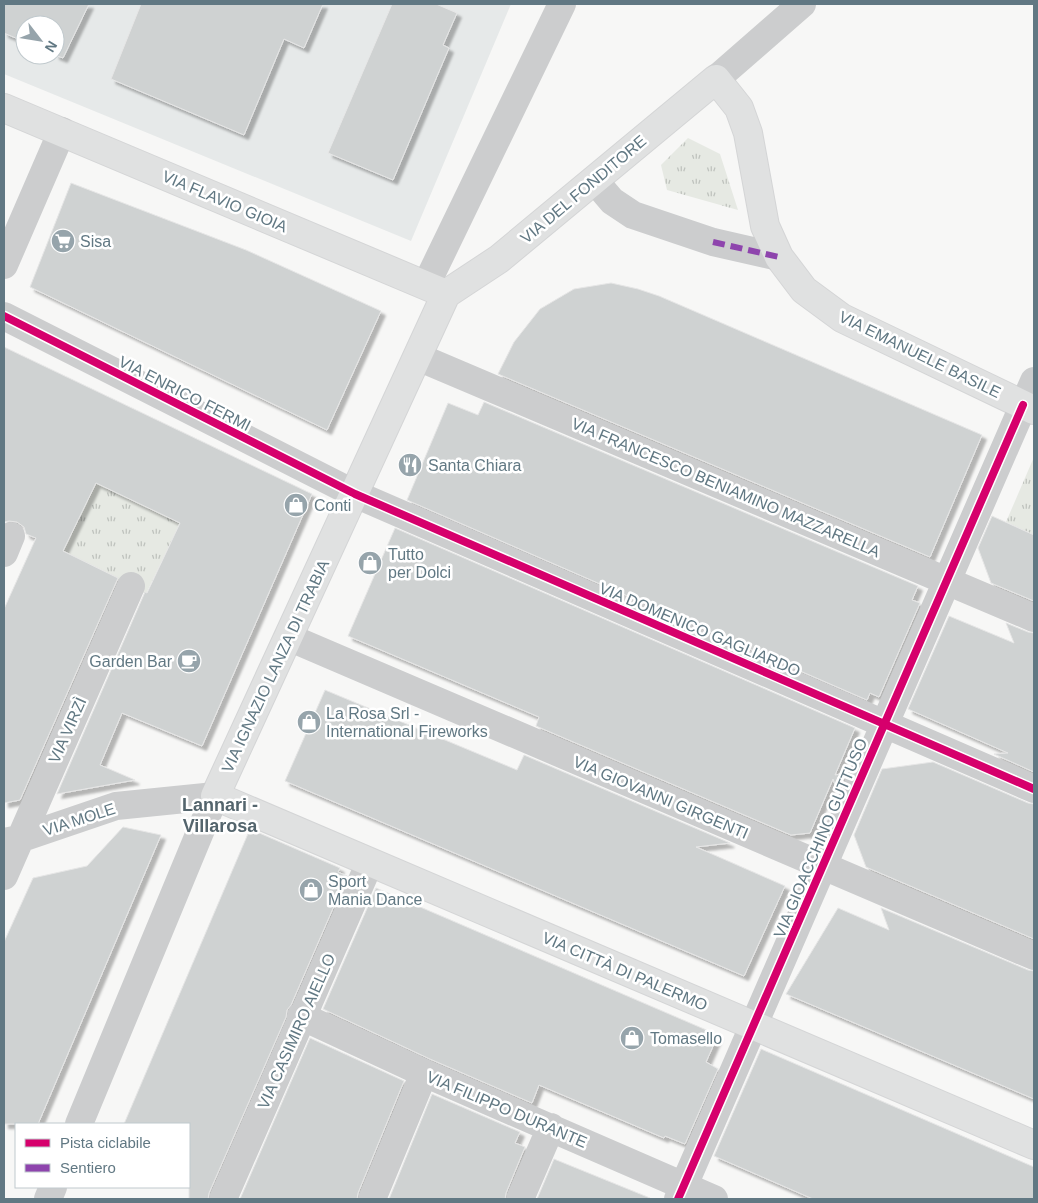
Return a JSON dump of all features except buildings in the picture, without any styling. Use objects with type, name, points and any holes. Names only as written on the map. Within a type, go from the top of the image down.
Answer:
[{"type":"main road","name":"VIA DEL FONDITORE","points":[[436,290],[499,259],[716,78]]},
{"type":"main road","name":"VIA EMANUELE BASILE","points":[[716,78],[739,108],[748,133],[765,226],[779,257],[804,290],[842,318],[1030,399]]},
{"type":"main road","name":"VIA FLAVIO GIOIA","points":[[4,108],[436,290]]},
{"type":"main road","name":"VIA IGNAZIO LANZA DI TRABIA","points":[[215,796],[418,357],[436,290]]},
{"type":"main road","name":"VIA CITTÀ DI PALERMO","points":[[215,796],[1034,1145]]},
{"type":"street","points":[[436,290],[562,4]]},
{"type":"street","points":[[716,78],[802,4]]},
{"type":"street","points":[[4,265],[62,131]]},
{"type":"street","points":[[595,180],[612,201],[634,215],[713,242],[779,257]]},
{"type":"street","name":"VIA ENRICO FERMI","points":[[4,316],[355,494]]},
{"type":"street","name":"VIA FRANCESCO BENIAMINO MAZZARELLA","points":[[418,357],[1034,618]]},
{"type":"street","name":"VIA GIOACCHINO GUTTUSO","points":[[681,1193],[884,724],[1030,399]]},
{"type":"street","name":"VIA DOMENICO GAGLIARDO","points":[[355,494],[1034,789]]},
{"type":"street","name":"VIA VIRZÌ","points":[[4,876],[11,841],[131,586]]},
{"type":"street","name":"VIA GIOVANNI GIRGENTI","points":[[288,637],[1034,956]]},
{"type":"street","name":"VIA MOLE","points":[[11,841],[116,806],[215,796]]},
{"type":"street","name":"VIA IGNAZIO LANZA DI TRABIA","points":[[79,1123],[215,796]]},
{"type":"street","name":"VIA CASIMIRO AIELLO","points":[[223,1199],[301,1016],[370,862]]},
{"type":"street","name":"VIA FILIPPO DURANTE","points":[[301,1016],[424,1073],[551,1127],[681,1193],[714,1199]]},
{"type":"street","points":[[372,1199],[424,1073]]},
{"type":"street","points":[[520,1199],[551,1127]]},
{"type":"shaded area","points":[[4,4],[511,4],[411,241],[4,74]]},
{"type":"green space","points":[[688,138],[720,154],[738,210],[667,190],[661,165]]},
{"type":"green space","points":[[1034,457],[1034,535],[1006,522]]},
{"type":"green space","points":[[96,482],[180,523],[146,594],[63,551]]},
{"type":"marked path","points":[[713,242],[779,257]]},
{"type":"cycle path","points":[[4,316],[355,494],[1034,789]]},
{"type":"cycle path","points":[[678,1199],[1023,405]]},
{"type":"place","name":"Sisa","points":[[63,241]]},
{"type":"place","name":"Santa Chiara","points":[[410,465]]},
{"type":"place","name":"Conti","points":[[296,505]]},
{"type":"place","name":"Tutto per Dolci","points":[[370,563]]},
{"type":"place","name":"Garden Bar","points":[[189,661]]},
{"type":"place","name":"La Rosa Srl - International Fireworks","points":[[309,722]]},
{"type":"place","name":"Sport Mania Dance","points":[[311,890]]},
{"type":"place","name":"Tomasello","points":[[632,1038]]},
{"type":"district","name":"Lannari - Villarosa","points":[[220,815]]}]
